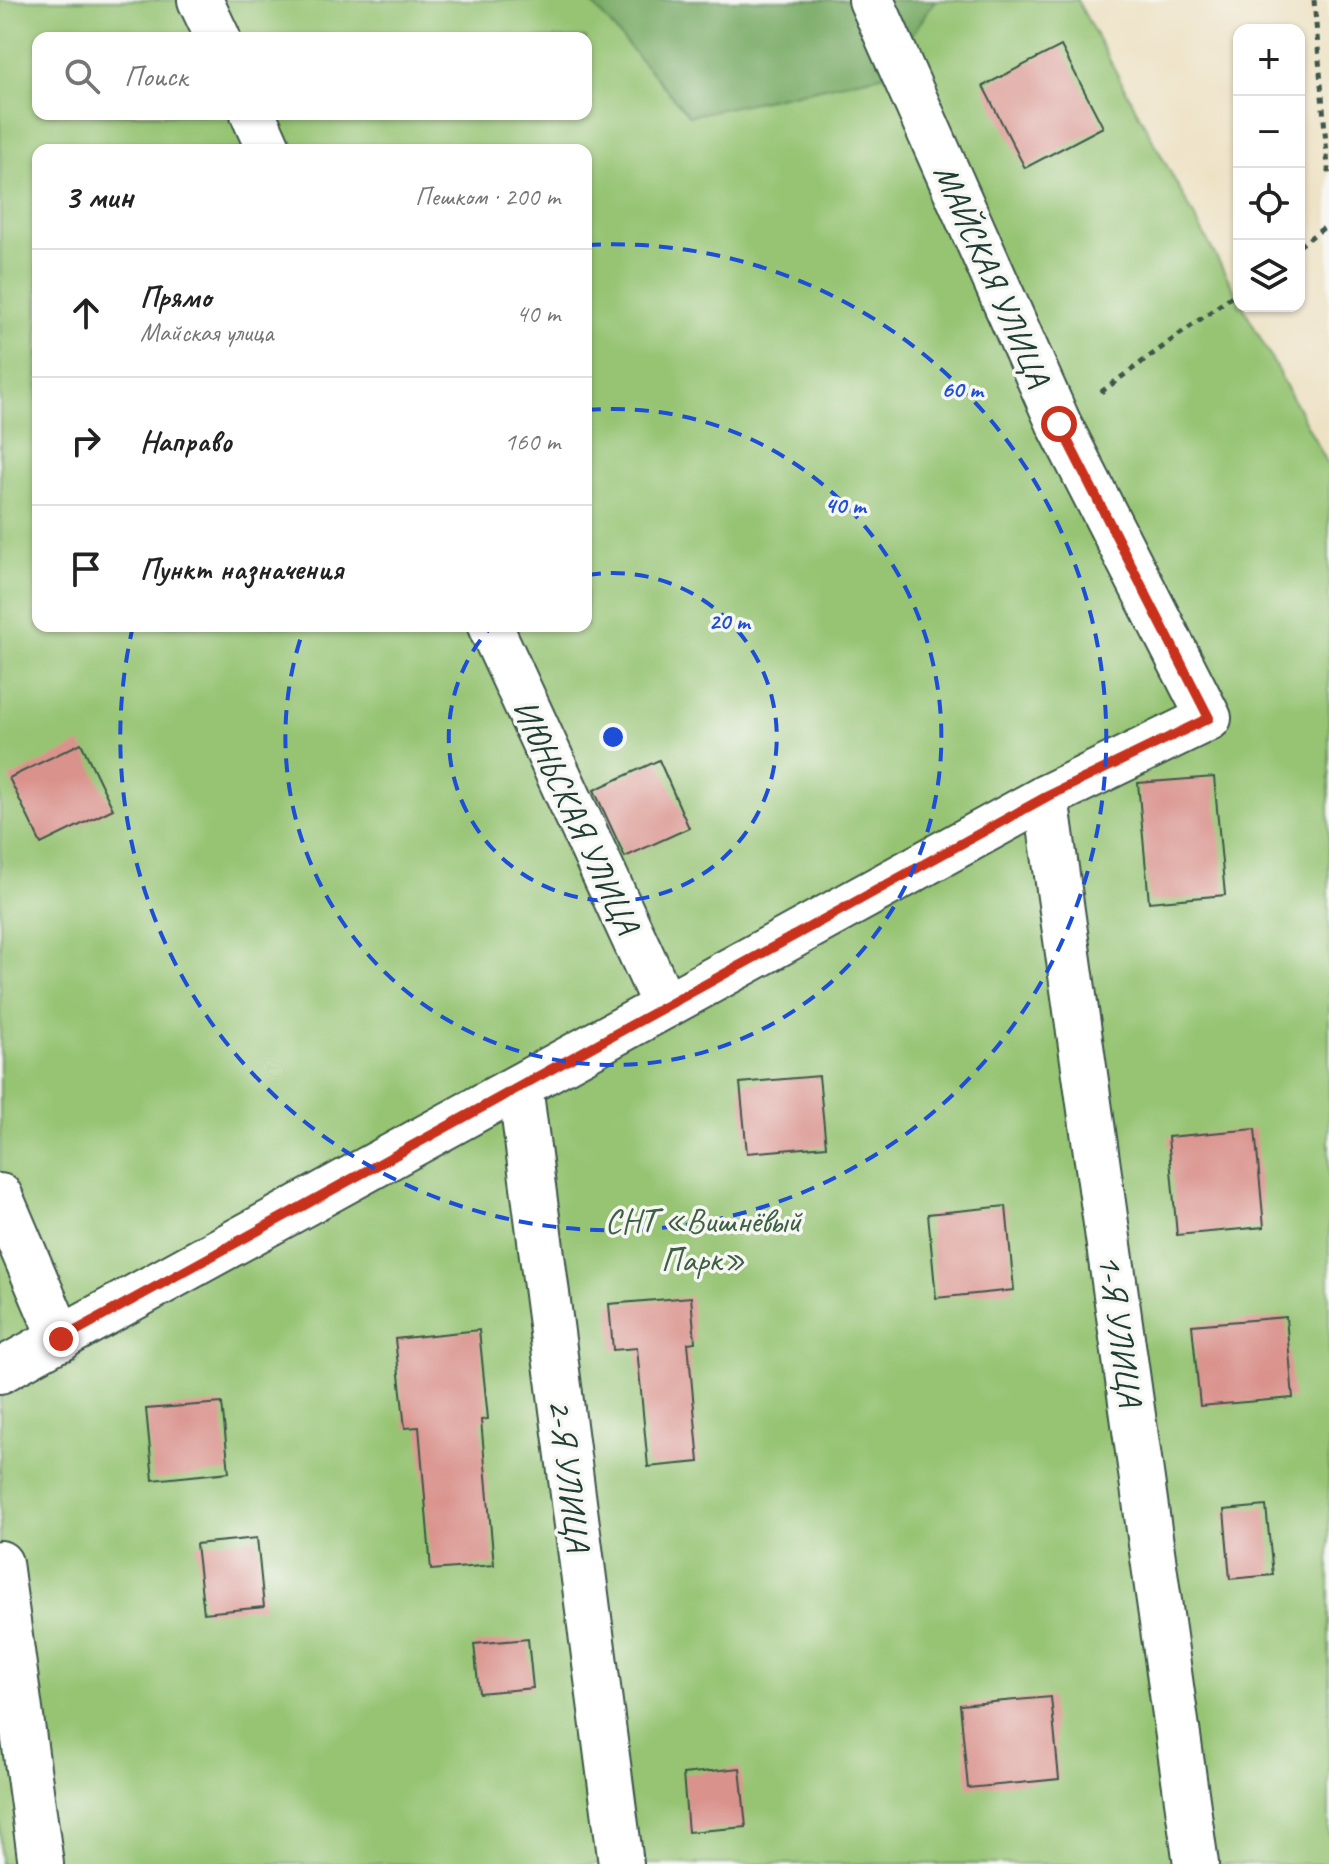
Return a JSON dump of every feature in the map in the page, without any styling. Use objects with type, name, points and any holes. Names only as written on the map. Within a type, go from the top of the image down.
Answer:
[{"type":"lane","points":[[200,0],[215,32]]},
{"type":"lane","name":"МАЙСКАЯ УЛИЦА","points":[[871,0],[1059,424],[1209,718],[1046,797]]},
{"type":"lane","points":[[256,120],[266,144]]},
{"type":"lane","name":"ИЮНЬСКАЯ УЛИЦА","points":[[493,632],[665,1006]]},
{"type":"lane","points":[[0,1371],[1046,797]]},
{"type":"lane","name":"1-Я УЛИЦА","points":[[1046,797],[1196,1864]]},
{"type":"lane","name":"2-Я УЛИЦА","points":[[520,1086],[621,1864]]},
{"type":"lane","points":[[0,1196],[61,1339]]},
{"type":"lane","points":[[0,1563],[41,1864]]},
{"type":"path","points":[[1314,0],[1329,179]]},
{"type":"path","points":[[1305,242],[1329,224]]},
{"type":"path","points":[[1059,424],[1233,295]]},
{"type":"green space","name":"СНТ «Вишнёвый Парк»","points":[[0,0],[1077,0],[1233,288],[1233,312],[1246,312],[1329,466],[1329,1864],[0,1864]]},
{"type":"green space","points":[[589,0],[935,0],[886,74],[689,116]]},
{"type":"building","points":[[1061,46],[1103,127],[1025,168],[983,86]]},
{"type":"building","points":[[81,743],[113,809],[41,844],[9,778]]},
{"type":"building","points":[[659,760],[689,828],[625,857],[594,790]]},
{"type":"building","points":[[1214,777],[1225,895],[1149,902],[1138,783]]},
{"type":"building","points":[[819,1076],[826,1146],[747,1153],[740,1083]]},
{"type":"building","points":[[1255,1129],[1264,1227],[1177,1235],[1168,1137]]},
{"type":"building","points":[[1006,1206],[1014,1290],[936,1298],[928,1214]]},
{"type":"building","points":[[691,1297],[695,1342],[688,1343],[699,1462],[648,1467],[637,1348],[613,1350],[609,1304]]},
{"type":"building","points":[[1286,1317],[1293,1398],[1200,1406],[1192,1325]]},
{"type":"building","points":[[479,1330],[488,1419],[481,1420],[494,1565],[431,1570],[419,1427],[405,1428],[395,1339]]},
{"type":"building","points":[[222,1403],[229,1472],[153,1480],[146,1409]]},
{"type":"building","points":[[1266,1506],[1273,1575],[1230,1579],[1224,1510]]},
{"type":"building","points":[[257,1538],[264,1607],[204,1613],[196,1544]]},
{"type":"building","points":[[528,1639],[533,1688],[479,1693],[474,1644]]},
{"type":"building","points":[[1051,1697],[1059,1779],[968,1788],[960,1705]]},
{"type":"building","points":[[740,1768],[746,1827],[688,1832],[683,1774]]},
{"type":"route","points":[[61,1339],[1046,797],[1209,718],[1059,424]]}]
